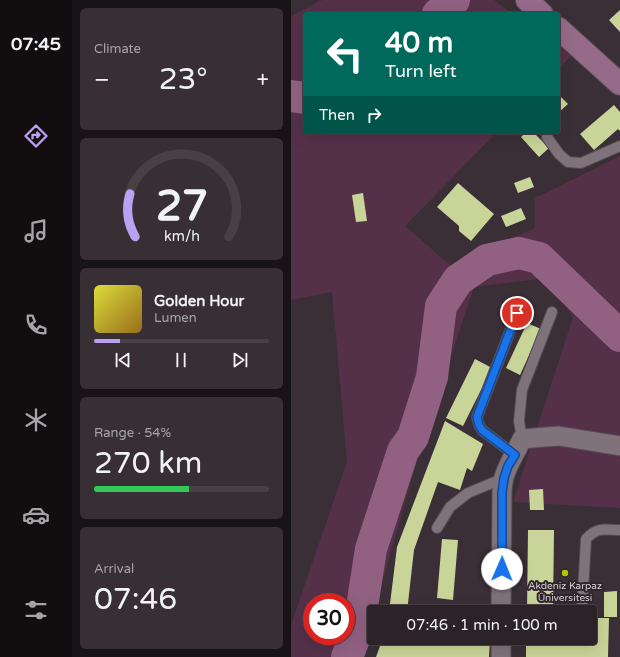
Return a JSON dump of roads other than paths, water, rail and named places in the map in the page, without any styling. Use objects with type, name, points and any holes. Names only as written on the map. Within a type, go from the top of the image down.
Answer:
[{"type":"main road","points":[[527,0],[540,12]]},
{"type":"main road","points":[[560,30],[620,84]]},
{"type":"street","points":[[501,605],[502,493],[504,478],[508,466],[518,447],[545,437],[559,436],[620,446]]},
{"type":"street","points":[[501,645],[501,657]]},
{"type":"lane","points":[[547,137],[559,154],[567,162],[581,163],[620,146]]},
{"type":"lane","points":[[517,313],[477,417],[482,430],[518,447],[522,390],[551,312]]},
{"type":"lane","points":[[437,528],[450,507],[468,493],[504,478]]},
{"type":"lane","points":[[582,605],[586,538],[592,532],[599,529],[620,530]]},
{"type":"waterway","points":[[440,12],[454,0]]},
{"type":"waterway","points":[[291,96],[303,98]]},
{"type":"waterway","points":[[347,657],[359,626],[371,549],[403,451],[413,437],[432,377],[441,306],[458,280],[487,260],[519,253],[539,258],[620,336]]},
{"type":"place","name":"Akdeniz Karpaz Üniversitesi","points":[[565,573]]}]
